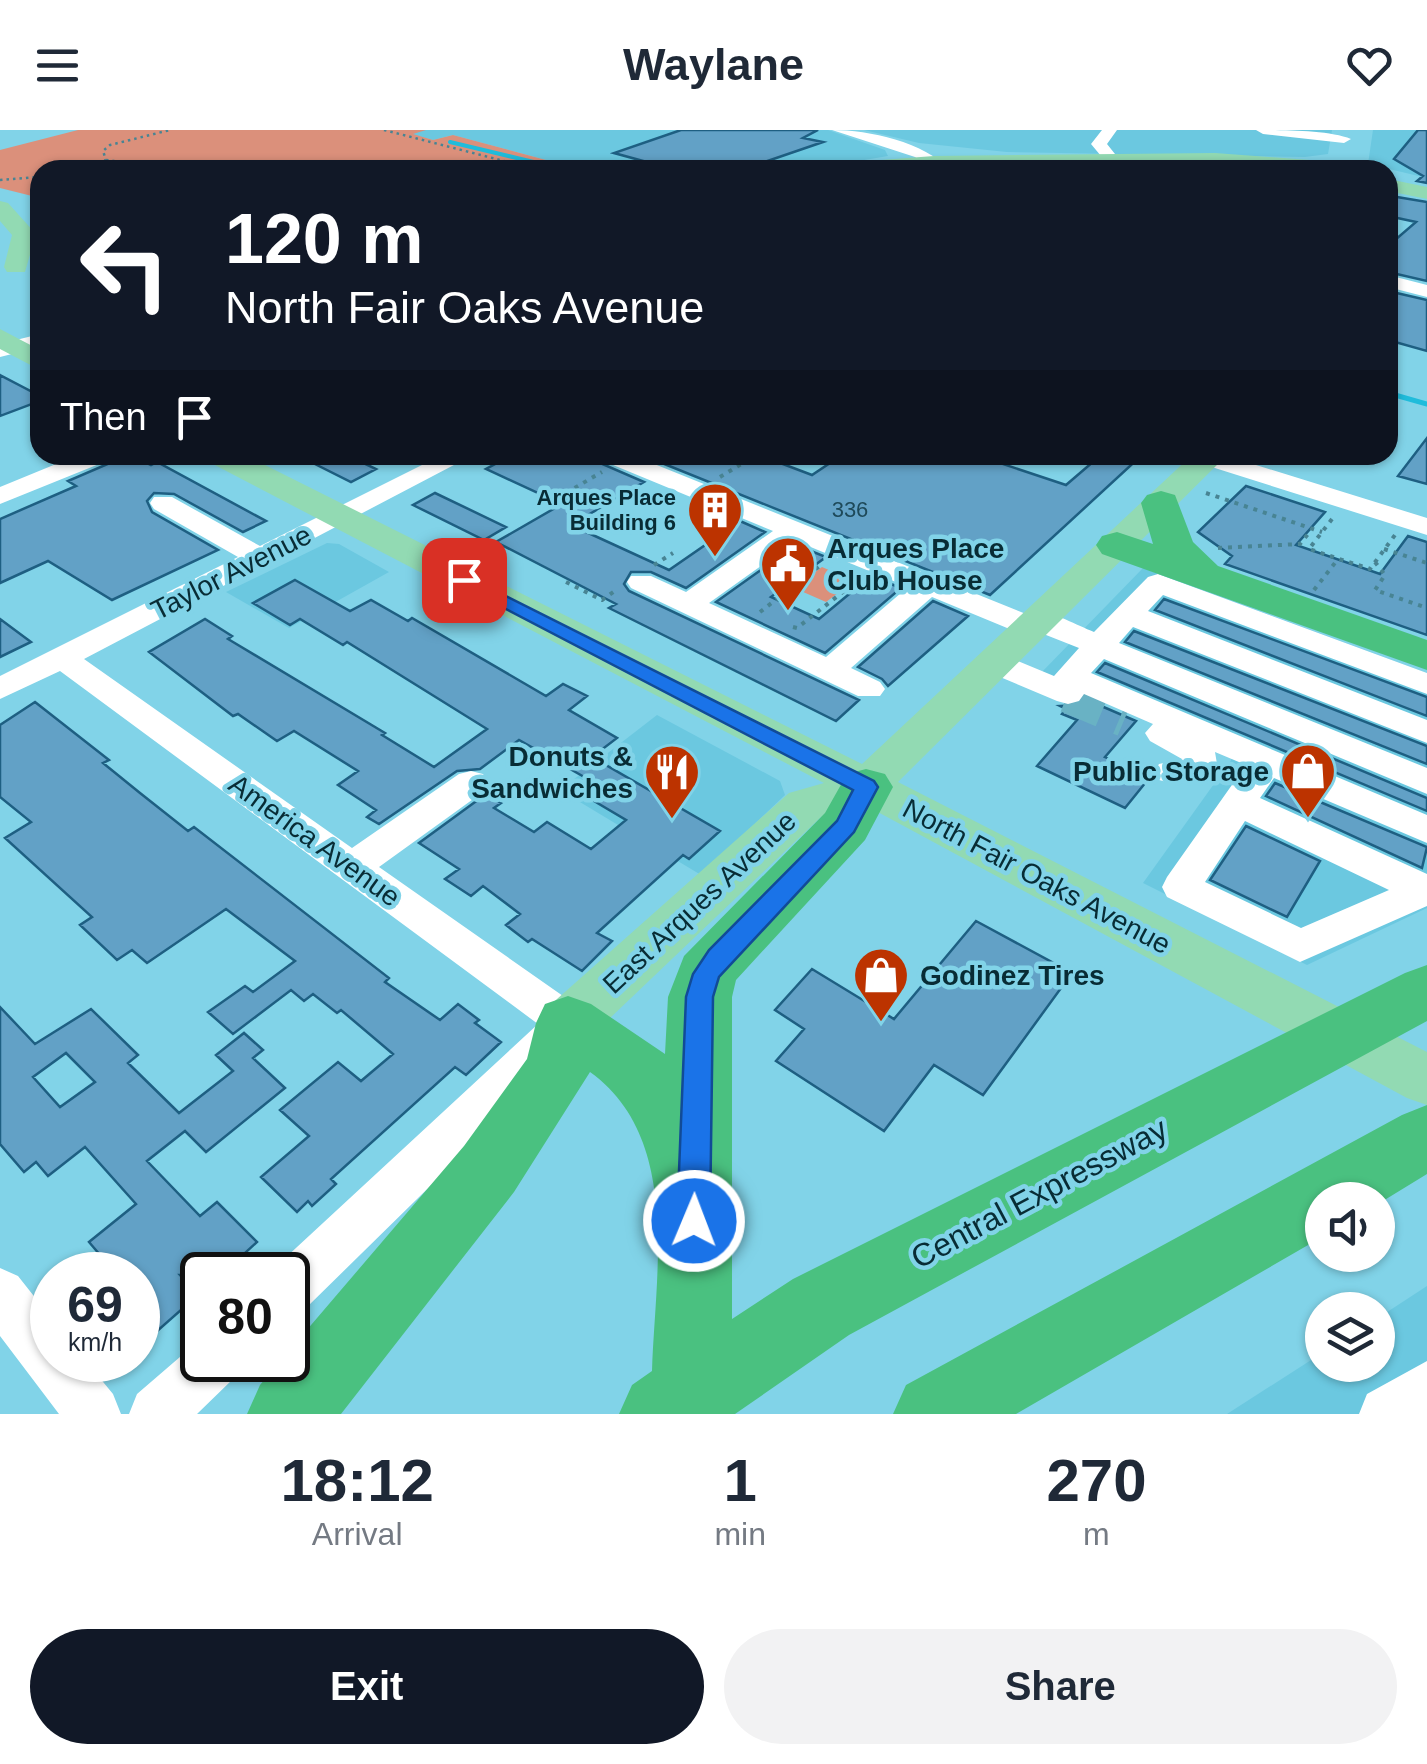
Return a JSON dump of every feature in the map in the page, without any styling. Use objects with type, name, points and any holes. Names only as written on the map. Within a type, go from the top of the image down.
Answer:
[{"type":"highway","points":[[1170,493],[1169,542],[1187,561]]},
{"type":"highway","points":[[1116,544],[1187,561],[1427,656]]},
{"type":"highway","points":[[693,1414],[694,1188],[700,997],[706,974],[846,826],[866,787]]},
{"type":"highway","name":"Central Expressway","points":[[661,1414],[821,1307],[1427,990]]},
{"type":"highway","points":[[290,1414],[489,1169],[558,1070],[568,1023],[618,1052],[644,1074],[662,1098],[694,1188]]},
{"type":"highway","points":[[935,1414],[1213,1261],[1427,1137]]},
{"type":"main road","points":[[1339,160],[1345,135]]},
{"type":"main road","points":[[1229,160],[1254,160]]},
{"type":"main road","points":[[1398,176],[1427,181]]},
{"type":"main road","points":[[1398,187],[1427,193]]},
{"type":"main road","points":[[6,202],[30,213]]},
{"type":"main road","points":[[6,202],[24,234],[8,275]]},
{"type":"main road","points":[[8,275],[30,260]]},
{"type":"main road","name":"North Fair Oaks Avenue","points":[[239,465],[1427,1080]]},
{"type":"main road","name":"East Arques Avenue","points":[[568,1023],[805,805],[866,787],[1200,465]]},
{"type":"street","points":[[839,130],[897,147],[925,160]]},
{"type":"street","points":[[1110,130],[1099,144],[1111,160]]},
{"type":"street","points":[[1263,130],[1345,135]]},
{"type":"street","points":[[1398,284],[1427,291]]},
{"type":"street","points":[[0,496],[76,465]]},
{"type":"street","name":"Taylor Avenue","points":[[0,689],[441,465]]},
{"type":"street","points":[[633,465],[928,586],[1099,646],[1427,782]]},
{"type":"street","points":[[1237,465],[1427,527]]},
{"type":"street","points":[[162,502],[259,557]]},
{"type":"street","points":[[688,604],[793,530]]},
{"type":"street","points":[[640,582],[868,689]]},
{"type":"street","points":[[1427,684],[1158,583],[1070,676],[1427,830]]},
{"type":"street","points":[[829,670],[928,586]]},
{"type":"street","points":[[1128,614],[1427,732]]},
{"type":"street","name":"America Avenue","points":[[62,658],[568,1023]]},
{"type":"street","points":[[992,662],[1068,694]]},
{"type":"street","points":[[1125,718],[1188,744],[1200,754],[1200,764],[1192,770],[1171,772]]},
{"type":"street","points":[[1268,760],[1181,887],[1300,946],[1426,889]]},
{"type":"street","points":[[352,867],[470,783]]},
{"type":"street","points":[[1238,804],[1426,889]]},
{"type":"street","name":"East Arques Avenue","points":[[310,1269],[568,1023]]},
{"type":"street","points":[[0,1295],[93,1414]]},
{"type":"street","points":[[157,1414],[191,1382]]},
{"type":"street","points":[[1387,1414],[1427,1388]]},
{"type":"path","points":[[151,130],[158,133]]},
{"type":"path","points":[[106,160],[104,152],[110,145],[170,130]]},
{"type":"path","points":[[384,130],[501,160]]},
{"type":"path","points":[[0,180],[30,177]]},
{"type":"path","points":[[592,519],[552,501],[606,465]]},
{"type":"path","points":[[698,491],[740,465]]},
{"type":"path","points":[[1170,493],[1322,532]]},
{"type":"path","points":[[1310,548],[1333,516],[1328,509]]},
{"type":"path","points":[[1300,544],[1312,528]]},
{"type":"path","points":[[1187,561],[1300,544],[1370,569],[1392,537],[1400,534]]},
{"type":"path","points":[[1384,549],[1427,563]]},
{"type":"path","points":[[1312,592],[1338,558]]},
{"type":"path","points":[[1375,562],[1385,576],[1376,590],[1427,608]]},
{"type":"path","points":[[772,617],[760,611],[822,565]]},
{"type":"path","points":[[784,623],[796,628],[858,580]]},
{"type":"path","points":[[1411,614],[1417,604]]},
{"type":"shaded area","points":[[78,130],[426,130],[413,134],[433,140],[453,135],[546,160],[30,160],[30,196],[0,188],[0,150]]},
{"type":"shaded area","points":[[396,130],[828,130],[885,150],[888,156],[864,160],[546,160],[453,135],[433,140]]},
{"type":"shaded area","points":[[864,130],[1332,130],[1328,154],[1305,157],[1007,152],[919,143]]},
{"type":"shaded area","points":[[1373,130],[1427,130],[1427,178],[1398,171],[1398,160],[1369,160]]},
{"type":"shaded area","points":[[327,543],[339,544],[389,572],[289,628],[226,592]]},
{"type":"shaded area","points":[[822,567],[854,581],[826,602],[794,588]]},
{"type":"shaded area","name":"Public Storage","points":[[1143,568],[1427,673],[1427,908],[1307,965],[1143,883],[1234,756],[1040,674]]},
{"type":"shaded area","points":[[657,715],[780,781],[785,795],[701,875],[560,790]]},
{"type":"shaded area","points":[[1427,1286],[1427,1414],[1227,1414],[1305,1364],[1305,1382],[1395,1382],[1395,1307]]},
{"type":"building","points":[[681,130],[818,130],[803,138],[823,142],[770,160],[640,160],[614,153]]},
{"type":"building","points":[[1418,130],[1427,130],[1427,183],[1417,181],[1423,176],[1394,159]]},
{"type":"building","points":[[1398,197],[1427,202],[1427,281],[1398,274],[1398,237],[1416,222],[1398,218]]},
{"type":"building","points":[[1398,293],[1427,300],[1427,351],[1398,343]]},
{"type":"building","points":[[0,375],[30,391],[30,405],[0,416]]},
{"type":"building","points":[[1427,438],[1427,484],[1398,476]]},
{"type":"building","points":[[105,465],[163,465],[266,521],[243,532],[174,494],[154,493],[147,501],[152,512],[218,550],[112,600],[48,561],[0,583],[0,519],[76,486],[68,481]]},
{"type":"building","points":[[317,465],[368,465],[376,469],[351,482]]},
{"type":"building","points":[[493,465],[605,465],[644,482],[571,525],[669,570],[740,521],[765,532],[686,588],[651,572],[631,572],[624,584],[629,591],[859,700],[836,721],[609,608],[616,604],[496,542],[562,504],[486,469]]},
{"type":"building","points":[[667,465],[786,465],[812,475],[827,465],[1006,465],[1066,485],[1089,465],[1131,465],[990,595]]},
{"type":"building","points":[[1246,486],[1325,512],[1296,545],[1380,574],[1408,536],[1427,542],[1427,635],[1225,564],[1232,556],[1198,532]]},
{"type":"building","points":[[435,493],[506,527],[484,540],[413,505]]},
{"type":"building","points":[[796,545],[826,557],[771,597],[819,619],[871,576],[901,588],[825,653],[716,602]]},
{"type":"building","points":[[295,580],[350,611],[371,600],[408,621],[412,618],[546,696],[563,684],[587,696],[569,710],[617,738],[592,757],[720,831],[689,859],[683,855],[597,933],[612,941],[582,971],[532,939],[528,942],[506,925],[520,914],[483,886],[471,896],[445,879],[459,869],[419,843],[486,794],[501,803],[494,808],[534,832],[547,822],[591,849],[626,820],[572,788],[586,778],[519,740],[480,769],[457,771],[379,824],[367,817],[376,810],[338,785],[358,771],[294,731],[277,741],[238,714],[233,716],[149,652],[205,619],[232,636],[228,639],[385,733],[382,735],[434,767],[487,729],[347,642],[343,645],[300,619],[290,625],[253,603]]},
{"type":"building","points":[[1164,599],[1427,697],[1427,716],[1155,610]]},
{"type":"building","points":[[933,601],[968,616],[888,686],[858,667]]},
{"type":"building","points":[[0,619],[31,642],[0,657]]},
{"type":"building","points":[[1134,631],[1427,746],[1427,764],[1125,642]]},
{"type":"building","points":[[1105,663],[1427,798],[1427,811],[1097,672]]},
{"type":"building","points":[[1085,699],[1136,721],[1105,757],[1150,777],[1125,808],[1037,766],[1077,720],[1062,714],[1066,709],[1060,706],[1080,705]]},
{"type":"building","points":[[35,702],[109,760],[103,763],[188,831],[194,827],[389,978],[385,982],[440,1020],[458,1004],[501,1042],[466,1075],[455,1067],[331,1179],[336,1184],[312,1206],[308,1201],[297,1212],[261,1177],[309,1136],[280,1110],[338,1062],[361,1081],[393,1054],[341,1010],[337,1013],[313,994],[304,1001],[291,990],[233,1034],[208,1012],[245,986],[253,992],[295,961],[226,909],[147,963],[132,950],[117,960],[80,925],[92,917],[5,838],[31,822],[0,797],[0,725]]},
{"type":"building","points":[[1275,783],[1427,847],[1422,868],[1266,796]]},
{"type":"building","points":[[1246,826],[1320,861],[1287,917],[1210,880]]},
{"type":"building","name":"Godinez Tires","points":[[976,921],[1072,973],[983,1095],[934,1065],[884,1131],[776,1061],[804,1029],[775,1010],[812,969],[894,1019]]},
{"type":"building","points":[[0,1007],[35,1044],[91,1009],[138,1055],[128,1063],[179,1113],[233,1071],[216,1055],[244,1033],[263,1050],[253,1058],[285,1088],[206,1152],[185,1131],[147,1161],[200,1216],[217,1202],[257,1242],[246,1252],[180,1252],[180,1311],[160,1329],[160,1252],[97,1252],[89,1242],[136,1204],[85,1147],[48,1176],[36,1162],[24,1172],[0,1144]],"holes":[[[66,1053],[95,1082],[60,1107],[33,1077]]]},
{"type":"waterway","points":[[450,142],[525,160]]},
{"type":"waterway","points":[[1398,396],[1427,404]]},
{"type":"tunnel","points":[[1068,694],[1125,718]]},
{"type":"place","name":"Arques Place Building 6","points":[[715,559]]},
{"type":"place","name":"Arques Place Club House","points":[[788,613]]},
{"type":"place","name":"Public Storage","points":[[1308,820]]},
{"type":"place","name":"Donuts & Sandwiches","points":[[672,821]]},
{"type":"place","name":"Godinez Tires","points":[[881,1024]]},
{"type":"route","points":[[464,580],[866,787],[846,826],[706,974],[700,997],[694,1221]]}]
